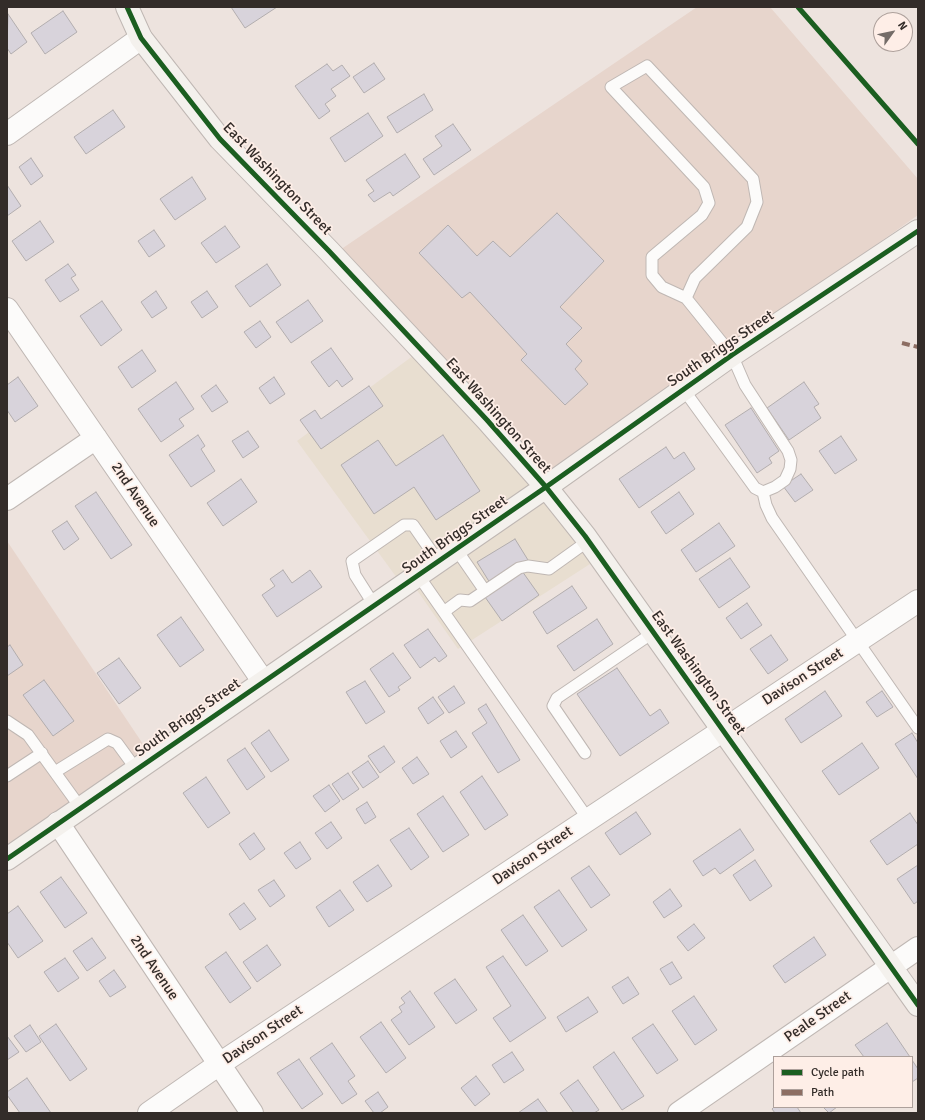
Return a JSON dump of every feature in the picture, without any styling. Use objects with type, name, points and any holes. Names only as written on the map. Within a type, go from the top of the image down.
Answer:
[{"type":"street","name":"East Washington Street","points":[[127,7],[141,38],[220,139],[329,251],[487,420],[546,487],[588,541],[654,632],[918,1005]]},
{"type":"street","points":[[7,134],[141,38]]},
{"type":"street","name":"South Briggs Street","points":[[7,858],[546,487],[732,355],[918,231]]},
{"type":"street","name":"2nd Avenue","points":[[7,309],[263,682]]},
{"type":"street","points":[[7,499],[96,438]]},
{"type":"street","name":"Davison Street","points":[[149,1113],[218,1065],[918,601]]},
{"type":"street","name":"2nd Avenue","points":[[58,823],[218,1065],[252,1113]]},
{"type":"street","name":"Peale Street","points":[[679,1113],[918,948]]},
{"type":"lane","points":[[684,390],[755,488],[763,492],[775,487],[785,480],[790,469],[791,460],[788,451],[745,385],[732,355],[686,298],[662,287],[652,275],[652,257],[702,215],[708,203],[704,187],[611,87],[647,66],[753,179],[757,202],[747,227],[696,278],[686,298]]},
{"type":"lane","points":[[763,492],[766,505],[772,518],[918,728]]},
{"type":"lane","points":[[374,605],[355,575],[352,561],[404,525],[413,525],[485,591]]},
{"type":"lane","points":[[445,611],[460,600],[470,601],[519,568],[528,566],[549,570],[588,541]]},
{"type":"lane","points":[[418,575],[445,611],[588,819]]},
{"type":"lane","points":[[585,752],[553,706],[557,698],[654,632]]},
{"type":"lane","points":[[7,721],[28,736],[42,752],[80,807]]},
{"type":"lane","points":[[56,772],[108,739],[117,743],[136,769]]},
{"type":"lane","points":[[7,776],[42,752]]},
{"type":"shaded area","points":[[697,7],[770,7],[918,179],[918,215],[547,479],[337,252]]},
{"type":"shaded area","points":[[425,347],[604,555],[458,649],[405,573],[397,578],[297,441]]},
{"type":"shaded area","points":[[7,541],[151,756],[7,855]]},
{"type":"building","points":[[231,7],[277,7],[245,28]]},
{"type":"building","points":[[63,11],[77,32],[45,54],[31,33]]},
{"type":"building","points":[[8,14],[27,42],[11,54],[7,48]]},
{"type":"building","points":[[374,63],[385,79],[364,93],[353,77]]},
{"type":"building","points":[[327,64],[333,71],[342,65],[350,76],[331,89],[336,96],[325,104],[330,111],[319,119],[295,86]]},
{"type":"building","points":[[424,94],[433,110],[397,133],[387,117]]},
{"type":"building","points":[[113,110],[125,127],[86,154],[74,137]]},
{"type":"building","points":[[368,113],[383,136],[345,162],[330,138]]},
{"type":"building","points":[[453,124],[471,150],[434,175],[423,159],[442,146],[435,136]]},
{"type":"building","points":[[405,154],[420,177],[393,196],[390,192],[374,202],[368,195],[374,191],[366,180]]},
{"type":"building","points":[[31,158],[43,176],[31,185],[19,167]]},
{"type":"building","points":[[192,177],[206,199],[175,220],[160,199]]},
{"type":"building","points":[[7,185],[21,206],[7,216]]},
{"type":"building","points":[[557,213],[604,261],[560,307],[582,328],[566,344],[582,361],[575,369],[588,384],[565,405],[521,360],[527,354],[470,292],[462,298],[419,253],[448,225],[477,256],[493,241],[510,257]]},
{"type":"building","points":[[40,221],[54,242],[26,261],[12,241]]},
{"type":"building","points":[[225,226],[240,247],[216,263],[201,243]]},
{"type":"building","points":[[154,230],[165,246],[149,257],[138,241]]},
{"type":"building","points":[[68,264],[76,275],[71,278],[79,290],[60,302],[45,280]]},
{"type":"building","points":[[267,264],[281,285],[250,307],[235,286]]},
{"type":"building","points":[[156,291],[167,308],[152,318],[141,302]]},
{"type":"building","points":[[207,291],[218,307],[202,318],[191,302]]},
{"type":"building","points":[[308,300],[323,321],[291,343],[276,322]]},
{"type":"building","points":[[102,301],[122,330],[101,346],[80,316]]},
{"type":"building","points":[[260,321],[271,337],[256,348],[244,332]]},
{"type":"building","points":[[331,348],[353,379],[342,387],[337,380],[329,387],[311,362]]},
{"type":"building","points":[[142,350],[156,371],[132,388],[118,367]]},
{"type":"building","points":[[18,377],[38,406],[15,422],[7,410],[7,385]]},
{"type":"building","points":[[274,377],[285,394],[270,404],[259,388]]},
{"type":"building","points":[[176,382],[194,409],[179,419],[184,426],[161,442],[138,409]]},
{"type":"building","points":[[804,382],[819,404],[814,407],[821,418],[789,440],[767,408]]},
{"type":"building","points":[[216,385],[228,402],[212,412],[201,396]]},
{"type":"building","points":[[369,386],[383,406],[321,449],[300,420],[315,410],[321,419]]},
{"type":"building","points":[[751,408],[779,451],[769,458],[772,463],[757,473],[725,425]]},
{"type":"building","points":[[248,431],[259,447],[243,458],[232,441]]},
{"type":"building","points":[[198,435],[205,446],[201,449],[215,471],[191,487],[169,455]]},
{"type":"building","points":[[443,435],[480,491],[436,520],[414,487],[374,514],[341,465],[378,440],[396,466]]},
{"type":"building","points":[[841,436],[857,460],[835,474],[819,451]]},
{"type":"building","points":[[666,447],[674,459],[684,452],[695,469],[639,508],[619,479]]},
{"type":"building","points":[[801,474],[813,490],[795,502],[783,486]]},
{"type":"building","points":[[241,479],[257,502],[223,526],[207,503]]},
{"type":"building","points":[[96,492],[132,545],[111,559],[75,506]]},
{"type":"building","points":[[679,492],[694,514],[666,534],[651,512]]},
{"type":"building","points":[[67,521],[79,539],[64,550],[52,531]]},
{"type":"building","points":[[719,523],[735,546],[696,572],[681,550]]},
{"type":"building","points":[[515,539],[528,560],[490,583],[477,562]]},
{"type":"building","points":[[730,558],[750,587],[719,608],[699,579]]},
{"type":"building","points":[[283,570],[292,583],[310,570],[322,587],[277,617],[262,595],[275,586],[270,579]]},
{"type":"building","points":[[522,571],[539,595],[502,621],[485,597]]},
{"type":"building","points":[[572,586],[587,608],[547,634],[533,612]]},
{"type":"building","points":[[747,603],[762,625],[741,639],[726,618]]},
{"type":"building","points":[[181,617],[204,650],[180,667],[157,635]]},
{"type":"building","points":[[597,619],[613,644],[574,671],[557,646]]},
{"type":"building","points":[[428,629],[447,656],[439,662],[435,657],[420,668],[404,645]]},
{"type":"building","points":[[771,635],[788,660],[768,674],[750,649]]},
{"type":"building","points":[[10,645],[23,665],[7,676],[7,647]]},
{"type":"building","points":[[393,653],[411,678],[398,687],[400,690],[389,697],[370,669]]},
{"type":"building","points":[[119,658],[141,688],[119,704],[97,673]]},
{"type":"building","points":[[617,668],[650,716],[660,709],[669,723],[620,756],[577,694]]},
{"type":"building","points":[[44,680],[74,721],[53,736],[23,695]]},
{"type":"building","points":[[365,681],[385,712],[366,724],[346,692]]},
{"type":"building","points":[[454,686],[465,703],[449,713],[438,697]]},
{"type":"building","points":[[825,691],[842,716],[801,743],[785,719]]},
{"type":"building","points":[[882,691],[893,707],[877,717],[866,702]]},
{"type":"building","points":[[433,697],[444,713],[428,724],[418,708]]},
{"type":"building","points":[[486,704],[520,760],[498,773],[472,733],[487,723],[478,709]]},
{"type":"building","points":[[269,730],[289,760],[271,772],[251,743]]},
{"type":"building","points":[[456,731],[467,747],[451,758],[440,741]]},
{"type":"building","points":[[912,733],[918,743],[918,779],[895,744]]},
{"type":"building","points":[[862,743],[879,768],[839,795],[822,771]]},
{"type":"building","points":[[384,746],[395,762],[380,773],[368,756]]},
{"type":"building","points":[[245,748],[265,777],[247,790],[227,760]]},
{"type":"building","points":[[417,757],[429,774],[413,784],[402,768]]},
{"type":"building","points":[[368,761],[379,777],[363,788],[352,772]]},
{"type":"building","points":[[348,773],[359,789],[343,800],[332,784]]},
{"type":"building","points":[[482,776],[508,815],[485,830],[460,792]]},
{"type":"building","points":[[206,777],[230,813],[208,828],[183,793]]},
{"type":"building","points":[[329,785],[340,801],[325,812],[313,796]]},
{"type":"building","points":[[443,796],[469,835],[443,852],[417,814]]},
{"type":"building","points":[[367,802],[376,817],[365,824],[356,809]]},
{"type":"building","points":[[636,812],[651,834],[620,855],[605,833]]},
{"type":"building","points":[[910,813],[918,825],[918,844],[887,865],[870,841]]},
{"type":"building","points":[[331,822],[342,838],[327,849],[315,833]]},
{"type":"building","points":[[409,828],[429,857],[411,870],[390,840]]},
{"type":"building","points":[[740,829],[754,850],[720,874],[715,868],[703,876],[693,861]]},
{"type":"building","points":[[254,833],[265,849],[250,860],[239,844]]},
{"type":"building","points":[[300,842],[311,859],[296,869],[284,853]]},
{"type":"building","points":[[755,860],[772,886],[750,901],[733,875]]},
{"type":"building","points":[[378,865],[392,886],[367,902],[353,882]]},
{"type":"building","points":[[918,865],[918,901],[914,904],[897,879]]},
{"type":"building","points":[[589,866],[610,895],[591,908],[571,878]]},
{"type":"building","points":[[61,877],[87,913],[65,928],[40,892]]},
{"type":"building","points":[[274,880],[285,896],[270,907],[258,890]]},
{"type":"building","points":[[670,889],[682,906],[664,918],[653,902]]},
{"type":"building","points":[[340,890],[354,910],[329,927],[316,907]]},
{"type":"building","points":[[559,890],[587,930],[562,947],[534,907]]},
{"type":"building","points":[[244,903],[256,919],[240,930],[229,914]]},
{"type":"building","points":[[18,906],[43,941],[18,958],[7,942],[7,914]]},
{"type":"building","points":[[523,915],[548,951],[526,966],[501,930]]},
{"type":"building","points":[[694,924],[705,938],[688,951],[677,937]]},
{"type":"building","points":[[814,937],[826,955],[785,983],[773,966]]},
{"type":"building","points":[[92,938],[106,958],[87,971],[73,951]]},
{"type":"building","points":[[267,945],[281,965],[257,982],[243,962]]},
{"type":"building","points":[[226,952],[251,988],[230,1003],[205,967]]},
{"type":"building","points":[[503,956],[546,1018],[510,1042],[493,1018],[511,1006],[486,967]]},
{"type":"building","points":[[65,958],[79,978],[58,992],[44,972]]},
{"type":"building","points":[[672,962],[682,978],[670,985],[660,969]]},
{"type":"building","points":[[114,970],[126,987],[110,997],[99,981]]},
{"type":"building","points":[[628,977],[639,994],[623,1004],[612,987]]},
{"type":"building","points":[[455,979],[477,1010],[456,1024],[434,993]]},
{"type":"building","points":[[410,991],[435,1027],[409,1045],[391,1020],[402,1012],[399,1007],[405,1003],[401,998]]},
{"type":"building","points":[[694,996],[717,1030],[695,1045],[672,1011]]},
{"type":"building","points":[[588,997],[598,1012],[566,1032],[557,1017]]},
{"type":"building","points":[[381,1022],[406,1058],[386,1073],[360,1037]]},
{"type":"building","points":[[887,1023],[909,1056],[863,1056],[855,1045]]},
{"type":"building","points":[[56,1024],[87,1069],[70,1081],[39,1036]]},
{"type":"building","points":[[653,1024],[678,1060],[657,1074],[632,1038]]},
{"type":"building","points":[[30,1025],[41,1042],[26,1052],[14,1036]]},
{"type":"building","points":[[7,1036],[19,1052],[7,1060]]},
{"type":"building","points":[[332,1043],[355,1076],[348,1081],[357,1094],[342,1104],[310,1058]]},
{"type":"building","points":[[512,1052],[524,1070],[504,1083],[492,1065]]},
{"type":"building","points":[[614,1052],[644,1096],[622,1110],[593,1067]]},
{"type":"building","points":[[299,1059],[323,1094],[302,1109],[277,1073]]},
{"type":"building","points":[[913,1062],[918,1069],[918,1078],[913,1081]]},
{"type":"building","points":[[476,1076],[490,1094],[475,1106],[461,1088]]},
{"type":"building","points":[[27,1078],[51,1113],[20,1113],[7,1095],[7,1092]]},
{"type":"building","points":[[578,1080],[599,1110],[594,1113],[574,1113],[560,1093]]},
{"type":"building","points":[[378,1092],[388,1107],[380,1113],[374,1113],[365,1101]]},
{"type":"building","points":[[538,1099],[548,1113],[518,1113]]},
{"type":"building","points":[[798,1108],[801,1113],[775,1113],[772,1109]]},
{"type":"building","points":[[824,1108],[836,1108],[829,1113]]},
{"type":"marked path","points":[[902,343],[918,347]]},
{"type":"cycle path","points":[[127,7],[141,38],[220,139],[329,251],[487,420],[546,487],[585,536],[918,1005]]},
{"type":"cycle path","points":[[798,7],[918,144]]},
{"type":"cycle path","points":[[7,859],[546,487],[732,355],[918,231]]}]
